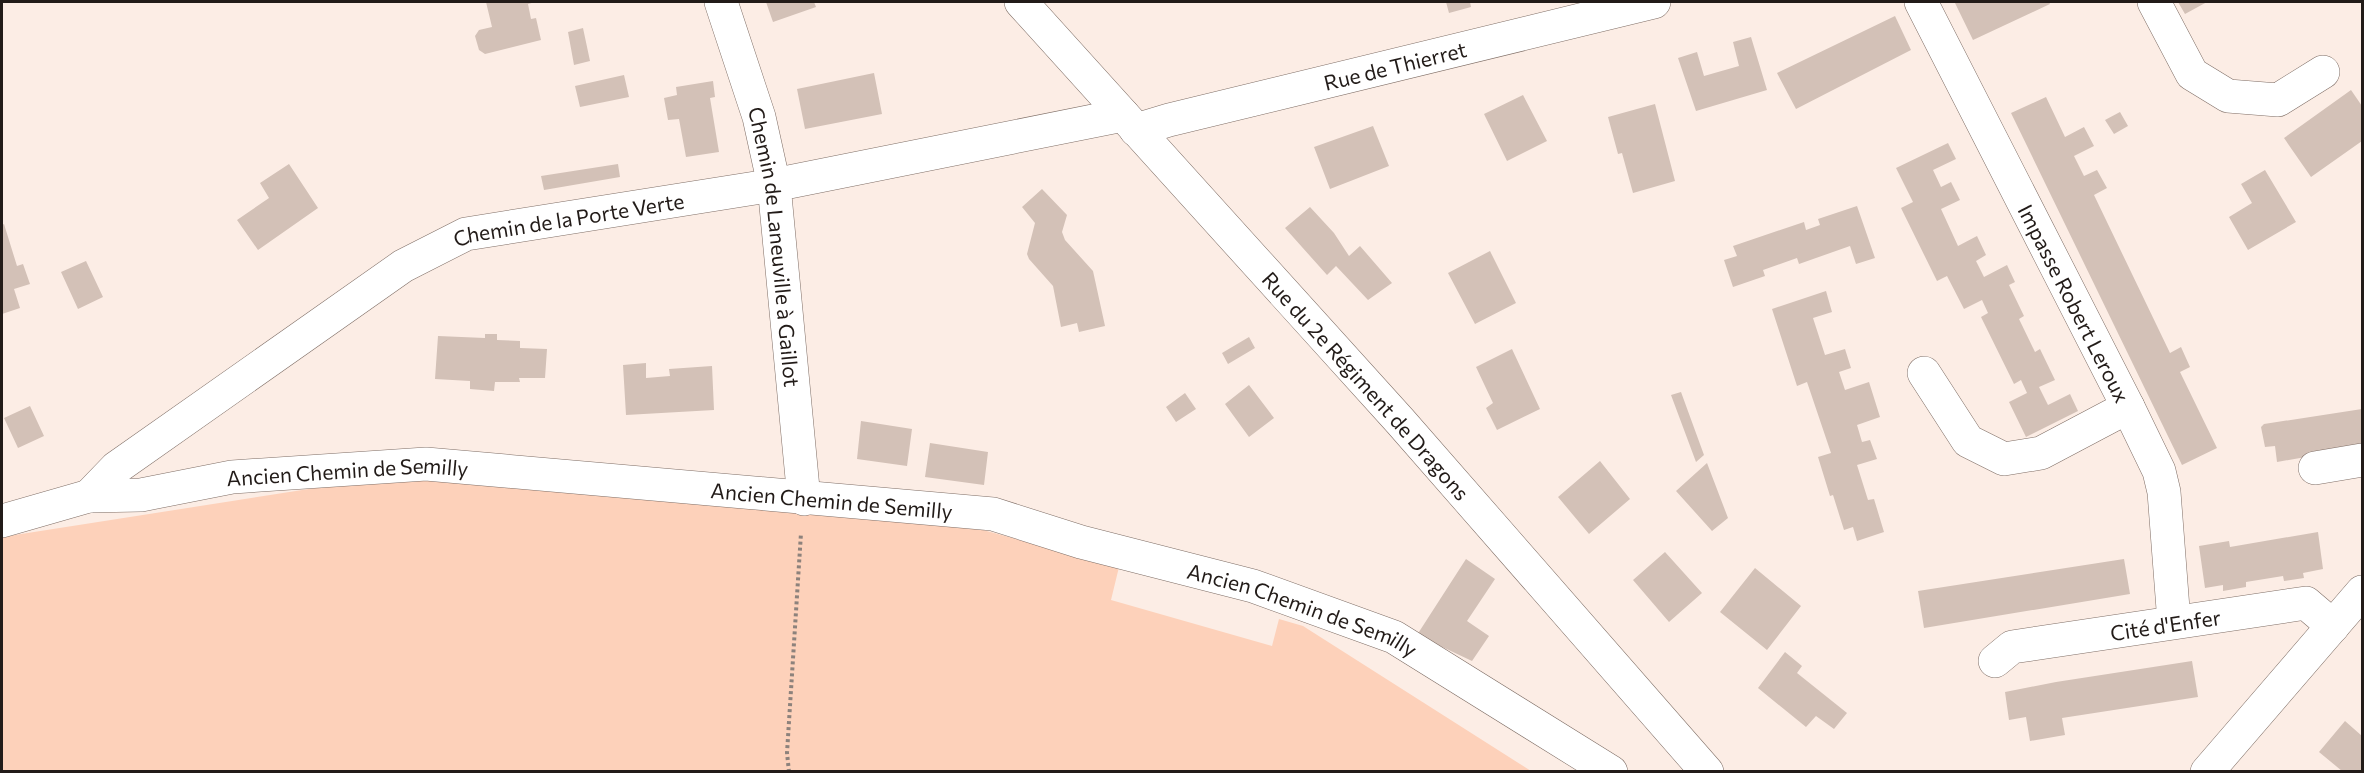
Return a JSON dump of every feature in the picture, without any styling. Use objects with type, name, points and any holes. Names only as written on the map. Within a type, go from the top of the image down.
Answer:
[{"type":"street","name":"Chemin de Laneuville à Gaillot","points":[[720,2],[759,117],[774,185],[804,499]]},
{"type":"street","name":"Rue du 2e Régiment de Dragons","points":[[1021,2],[1400,421],[1707,771]]},
{"type":"street","name":"Rue de Thierret","points":[[1130,122],[1169,120],[1654,2]]},
{"type":"street","name":"Impasse Robert Leroux","points":[[1921,2],[2128,407],[2041,453],[2004,459],[1968,441],[1924,373]]},
{"type":"street","points":[[2154,2],[2192,74],[2228,96],[2278,100],[2323,72]]},
{"type":"street","name":"Chemin de la Porte Verte","points":[[89,496],[116,468],[403,266],[466,234],[774,185],[1130,122]]},
{"type":"street","points":[[2128,407],[2159,471],[2174,622]]},
{"type":"street","points":[[2315,468],[2362,460]]},
{"type":"street","name":"Ancien Chemin de Semilly","points":[[2,520],[89,496],[141,495],[232,477],[426,464],[993,514],[1081,542],[1253,586],[1394,637],[1611,771]]},
{"type":"street","points":[[2206,771],[2362,592]]},
{"type":"street","name":"Cité d'Enfer","points":[[1995,660],[2012,647],[2306,603],[2333,626]]},
{"type":"path","points":[[789,771],[787,753],[804,499]]},
{"type":"shaded area","points":[[405,474],[824,512],[983,530],[1119,567],[1111,600],[1272,646],[1279,619],[1303,626],[1531,771],[2,772],[2,537]]},
{"type":"building","points":[[486,2],[535,2],[528,4],[531,19],[536,18],[541,40],[485,54],[479,50],[475,36],[479,30],[492,27]]},
{"type":"building","points":[[766,2],[814,2],[816,7],[773,22]]},
{"type":"building","points":[[1446,2],[1470,2],[1471,7],[1449,13]]},
{"type":"building","points":[[2049,2],[2050,4],[1973,40],[1955,3]]},
{"type":"building","points":[[2178,2],[2207,2],[2185,14]]},
{"type":"building","points":[[1895,16],[1911,50],[1796,109],[1777,73]]},
{"type":"building","points":[[583,28],[590,61],[574,65],[568,32]]},
{"type":"building","points":[[1751,37],[1767,90],[1696,111],[1678,58],[1697,52],[1704,76],[1739,66],[1733,42]]},
{"type":"building","points":[[874,73],[882,114],[805,129],[797,89]]},
{"type":"building","points":[[624,75],[629,97],[580,107],[575,86]]},
{"type":"building","points":[[713,81],[715,97],[710,98],[719,152],[686,157],[679,119],[668,120],[664,98],[677,95],[676,87]]},
{"type":"building","points":[[2351,90],[2362,106],[2362,141],[2311,177],[2284,138]]},
{"type":"building","points":[[1523,95],[1547,141],[1507,161],[1484,114]]},
{"type":"building","points":[[2046,97],[2065,137],[2084,127],[2094,146],[2074,156],[2084,176],[2097,170],[2107,188],[2094,195],[2170,353],[2181,347],[2190,367],[2180,372],[2217,448],[2182,465],[2011,113]]},
{"type":"building","points":[[1655,104],[1675,181],[1633,193],[1622,153],[1618,154],[1608,117]]},
{"type":"building","points":[[2120,112],[2128,126],[2114,134],[2105,120]]},
{"type":"building","points":[[1373,126],[1389,166],[1330,189],[1314,147]]},
{"type":"building","points":[[1948,143],[1956,159],[1933,170],[1941,187],[1951,182],[1960,200],[1941,209],[1958,246],[1977,236],[1986,255],[1976,261],[1984,277],[2007,265],[2015,282],[2009,285],[2024,316],[2019,319],[2035,352],[2040,349],[2055,380],[2039,387],[2048,405],[2070,394],[2078,411],[2026,437],[2009,402],[2027,393],[2021,380],[2014,384],[1981,317],[1988,313],[1982,300],[1964,309],[1947,276],[1937,281],[1901,208],[1913,202],[1896,168]]},
{"type":"building","points":[[289,164],[318,208],[258,250],[237,220],[269,198],[260,183]]},
{"type":"building","points":[[618,164],[620,177],[544,190],[541,176]]},
{"type":"building","points":[[2265,170],[2296,222],[2248,250],[2229,217],[2252,203],[2241,184]]},
{"type":"building","points":[[1042,189],[1067,215],[1062,232],[1065,240],[1093,271],[1105,326],[1079,332],[1077,323],[1061,327],[1053,286],[1029,259],[1027,254],[1035,223],[1022,207]]},
{"type":"building","points":[[1857,206],[1875,258],[1856,264],[1850,246],[1799,264],[1797,258],[1763,270],[1765,276],[1733,287],[1724,260],[1737,256],[1733,246],[1804,222],[1806,230],[1820,225],[1818,219]]},
{"type":"building","points":[[1310,207],[1334,233],[1349,256],[1360,246],[1392,283],[1368,300],[1336,266],[1327,275],[1285,228]]},
{"type":"building","points":[[4,224],[17,266],[23,264],[30,284],[14,289],[20,308],[2,314],[2,225]]},
{"type":"building","points":[[1490,251],[1516,303],[1475,324],[1448,273]]},
{"type":"building","points":[[86,261],[103,297],[78,309],[61,272]]},
{"type":"building","points":[[1826,291],[1832,312],[1813,318],[1825,355],[1845,349],[1851,368],[1839,372],[1845,390],[1869,382],[1880,417],[1857,425],[1862,442],[1870,440],[1877,459],[1857,465],[1868,500],[1874,499],[1884,532],[1857,541],[1853,527],[1844,530],[1833,495],[1830,496],[1818,457],[1831,453],[1807,382],[1797,386],[1772,309]]},
{"type":"building","points":[[485,334],[497,334],[497,340],[520,341],[520,348],[547,349],[545,378],[519,378],[520,382],[495,382],[494,391],[470,389],[470,381],[435,379],[438,336],[485,338]]},
{"type":"building","points":[[1249,337],[1255,348],[1228,364],[1222,353]]},
{"type":"building","points":[[1512,349],[1540,409],[1497,430],[1486,408],[1493,403],[1476,367]]},
{"type":"building","points":[[646,363],[646,378],[670,376],[669,369],[712,366],[714,410],[626,415],[623,365]]},
{"type":"building","points":[[1249,385],[1274,418],[1249,437],[1225,404]]},
{"type":"building","points":[[1681,392],[1704,455],[1696,462],[1671,395]]},
{"type":"building","points":[[1185,393],[1196,409],[1176,422],[1166,407]]},
{"type":"building","points":[[30,406],[44,436],[18,448],[4,418]]},
{"type":"building","points":[[2362,409],[2362,447],[2277,462],[2275,446],[2265,447],[2261,427],[2264,424]]},
{"type":"building","points":[[861,421],[912,429],[907,466],[857,459]]},
{"type":"building","points":[[930,443],[988,452],[984,485],[925,477]]},
{"type":"building","points":[[1600,461],[1630,499],[1589,534],[1558,497]]},
{"type":"building","points":[[1707,463],[1728,518],[1712,531],[1676,491]]},
{"type":"building","points":[[2318,532],[2323,569],[2303,573],[2304,578],[2284,581],[2283,576],[2246,582],[2246,587],[2223,591],[2223,585],[2205,588],[2199,546],[2229,541],[2230,547]]},
{"type":"building","points":[[1665,552],[1702,593],[1669,622],[1633,580]]},
{"type":"building","points":[[1466,559],[1495,579],[1467,621],[1489,636],[1472,661],[1417,635]]},
{"type":"building","points":[[2124,559],[2130,594],[1924,628],[1918,591]]},
{"type":"building","points":[[1755,568],[1801,606],[1767,650],[1720,612]]},
{"type":"building","points":[[1785,652],[1802,666],[1797,673],[1847,713],[1834,729],[1816,716],[1806,727],[1758,688]]},
{"type":"building","points":[[2192,661],[2198,697],[2062,718],[2065,735],[2030,741],[2026,717],[2009,720],[2005,692]]},
{"type":"building","points":[[2345,721],[2362,736],[2362,771],[2342,771],[2319,752]]}]
